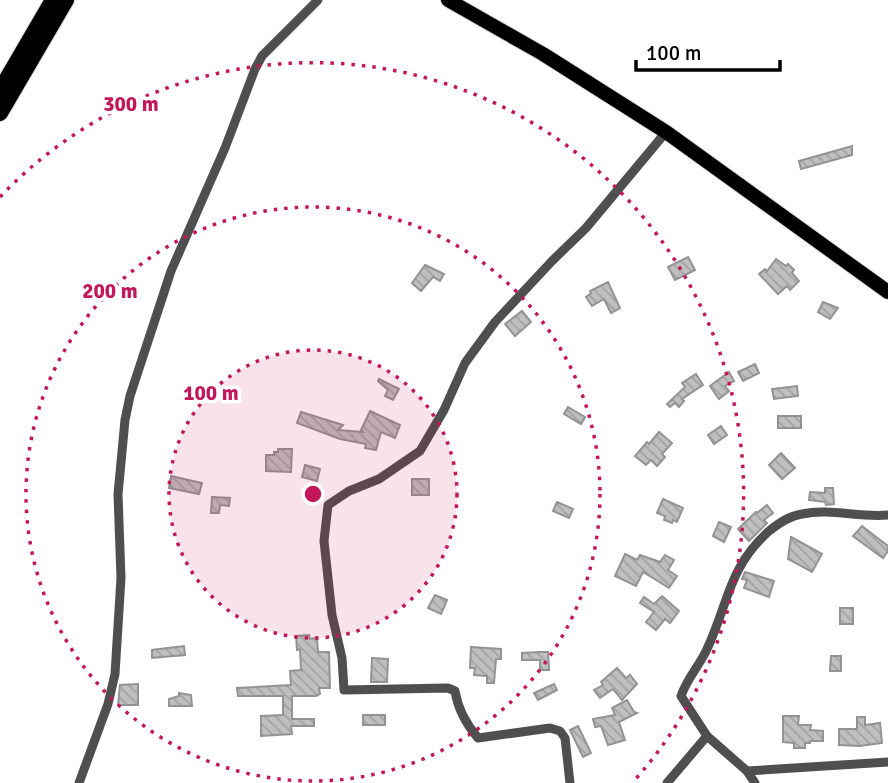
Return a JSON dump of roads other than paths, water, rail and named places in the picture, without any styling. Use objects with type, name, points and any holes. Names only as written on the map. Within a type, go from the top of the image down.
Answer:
[{"type":"highway","points":[[0,91],[53,0]]},
{"type":"highway","points":[[0,113],[66,0]]},
{"type":"main road","points":[[448,0],[542,54],[666,132],[888,292]]},
{"type":"street","points":[[79,783],[108,704],[115,674],[121,578],[118,494],[130,396],[171,271],[229,138],[255,69],[262,56],[318,0]]},
{"type":"street","points":[[570,783],[565,738],[560,731],[538,729],[478,738],[457,705],[455,691],[448,688],[344,690],[342,658],[332,615],[324,541],[326,513],[331,502],[349,491],[379,479],[420,451],[444,410],[465,363],[495,322],[586,228],[666,132]]},
{"type":"street","points":[[755,783],[747,771],[707,736],[681,696],[706,651],[737,569],[754,544],[789,517],[804,513],[888,515]]},
{"type":"street","points":[[667,783],[707,736]]},
{"type":"street","points":[[747,771],[888,762]]}]
